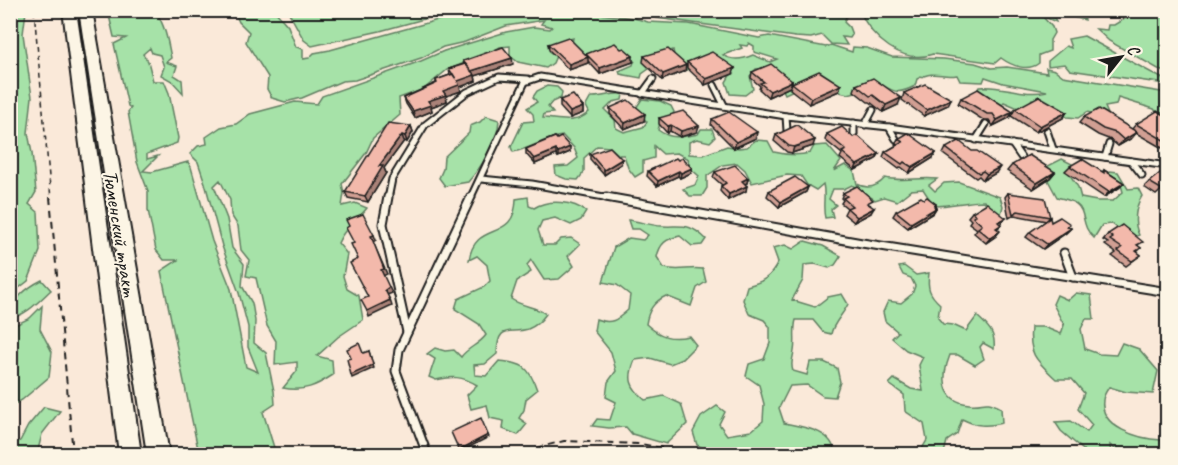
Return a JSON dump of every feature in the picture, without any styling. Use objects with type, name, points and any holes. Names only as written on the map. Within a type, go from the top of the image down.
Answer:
[{"type":"main road","name":"Тюменский тракт","points":[[69,10],[130,454]]},
{"type":"main road","name":"Тюменский тракт","points":[[85,10],[158,454]]},
{"type":"lane","points":[[407,333],[383,224],[392,179],[425,125],[467,92],[499,77],[532,79]]},
{"type":"lane","points":[[427,454],[396,371],[399,350],[525,82],[532,79],[540,77],[786,116],[889,127],[972,141],[1053,149],[1167,166]]},
{"type":"lane","points":[[642,94],[653,79]]},
{"type":"lane","points":[[714,85],[724,105]]},
{"type":"lane","points":[[865,124],[873,110]]},
{"type":"lane","points":[[786,116],[787,131]]},
{"type":"lane","points":[[854,123],[854,136]]},
{"type":"lane","points":[[972,141],[986,123]]},
{"type":"lane","points":[[889,127],[896,139]]},
{"type":"lane","points":[[1047,131],[1053,149]]},
{"type":"lane","points":[[1012,144],[1021,158]]},
{"type":"lane","points":[[1105,157],[1109,144]]},
{"type":"lane","points":[[1090,155],[1093,162]]},
{"type":"lane","points":[[1131,161],[1142,176]]},
{"type":"lane","points":[[481,179],[532,183],[873,244],[1167,292]]},
{"type":"lane","points":[[1064,253],[1073,277]]},
{"type":"path","points":[[34,10],[73,454]]},
{"type":"path","points":[[513,454],[564,441],[640,444],[695,454]]},
{"type":"green space","points":[[11,10],[26,11],[23,34],[32,97],[28,133],[36,192],[29,204],[38,212],[40,251],[28,281],[11,294]]},
{"type":"green space","points":[[566,10],[634,18],[648,22],[689,24],[759,38],[769,36],[826,47],[831,45],[852,52],[853,47],[867,48],[892,57],[944,59],[975,63],[991,68],[1007,67],[1047,73],[1046,68],[1055,70],[1063,76],[1167,93],[1167,124],[1154,109],[1118,98],[1116,105],[1105,107],[1108,114],[1099,115],[1087,112],[1078,118],[1067,117],[1032,99],[1028,105],[1018,108],[1004,102],[1000,107],[976,92],[979,87],[1029,92],[1047,91],[1003,83],[985,77],[983,82],[960,81],[957,75],[934,74],[917,79],[915,86],[902,91],[895,91],[883,85],[848,94],[840,92],[838,86],[798,88],[785,94],[772,68],[756,69],[750,76],[753,89],[745,95],[730,94],[726,82],[732,72],[695,66],[686,70],[675,60],[673,50],[647,59],[649,69],[642,74],[641,78],[620,74],[619,71],[633,65],[634,61],[628,58],[576,54],[572,44],[573,38],[559,42],[550,52],[556,56],[553,63],[546,68],[518,62],[510,56],[510,46],[500,47],[447,70],[424,89],[399,98],[400,115],[373,138],[366,153],[342,184],[344,193],[342,206],[355,203],[367,208],[348,228],[338,243],[347,254],[343,276],[347,289],[359,296],[363,320],[338,337],[317,356],[332,360],[333,375],[321,382],[304,389],[283,388],[297,371],[297,362],[275,365],[276,341],[267,326],[256,278],[246,276],[249,260],[241,250],[238,226],[231,215],[230,200],[220,180],[214,186],[227,219],[232,248],[244,264],[242,286],[252,303],[255,321],[254,343],[266,353],[275,404],[263,412],[276,454],[199,454],[161,271],[178,260],[164,260],[156,250],[148,210],[148,191],[137,162],[128,112],[131,108],[128,106],[114,44],[126,38],[114,37],[108,11],[155,11],[166,33],[171,58],[166,62],[177,66],[174,75],[182,80],[183,93],[172,81],[161,75],[164,67],[160,55],[152,53],[150,48],[143,54],[148,61],[153,81],[164,81],[169,93],[178,138],[177,143],[147,154],[147,159],[158,156],[143,171],[152,172],[188,162],[191,167],[212,241],[231,289],[246,367],[258,372],[248,347],[248,327],[239,293],[222,246],[205,183],[198,162],[190,154],[198,146],[207,144],[206,137],[221,127],[236,124],[250,114],[295,102],[317,104],[322,96],[444,51],[506,32],[534,27],[550,29],[552,27],[541,24],[544,20],[506,26],[465,42],[443,47],[421,58],[355,80],[342,81],[302,98],[285,102],[272,98],[267,89],[268,77],[246,42],[249,32],[239,22],[234,11],[275,11],[288,26],[296,47],[303,49],[303,59],[309,58],[314,53],[470,11]],"holes":[[[749,43],[754,46],[754,52],[777,59],[770,62],[753,55],[738,59],[723,55],[742,48],[740,45],[747,46]]]},
{"type":"green space","points":[[1139,10],[1167,11],[1167,74],[1109,41],[1096,29],[1107,30],[1108,25],[1114,25]]},
{"type":"green space","points":[[288,11],[453,11],[380,31],[312,46],[304,40]]},
{"type":"green space","points":[[603,11],[846,11],[844,22],[852,35],[850,38],[842,37],[847,45],[831,44],[822,35],[811,38],[795,37],[657,18],[657,15]]},
{"type":"green space","points":[[860,11],[1043,11],[1056,22],[1042,16],[1052,27],[1054,33],[1050,40],[1050,51],[1039,55],[1039,63],[1035,66],[1025,67],[1001,58],[995,63],[933,54],[910,56],[889,47],[880,39],[872,31]]},
{"type":"green space","points":[[1062,11],[1132,11],[1117,15],[1084,17],[1085,20]]},
{"type":"green space","points":[[1084,36],[1165,80],[1166,84],[1070,70],[1065,64],[1048,66],[1048,61],[1066,46],[1071,48],[1068,39]]},
{"type":"green space","points":[[547,86],[557,87],[562,92],[561,98],[552,102],[548,107],[553,113],[544,114],[543,118],[579,119],[589,112],[586,106],[591,97],[623,94],[622,100],[613,102],[605,110],[615,120],[616,128],[624,132],[643,127],[647,122],[636,108],[642,99],[660,101],[671,106],[674,112],[671,118],[660,123],[658,130],[663,133],[682,137],[698,134],[701,129],[712,129],[715,137],[710,142],[697,139],[689,142],[689,154],[703,155],[727,146],[747,147],[756,140],[768,141],[774,152],[792,155],[810,153],[814,146],[827,145],[841,161],[834,171],[845,165],[854,171],[857,184],[861,186],[872,187],[885,178],[937,179],[929,185],[935,191],[944,183],[959,182],[1000,197],[1003,206],[1001,214],[995,213],[984,201],[934,206],[923,189],[911,190],[897,201],[884,197],[875,200],[852,185],[844,189],[833,189],[829,199],[836,205],[831,209],[833,217],[825,218],[823,184],[816,190],[807,185],[801,176],[787,175],[752,183],[745,170],[737,163],[723,165],[707,176],[707,188],[702,196],[690,196],[683,189],[695,185],[699,176],[690,168],[688,159],[677,153],[663,154],[654,146],[654,158],[643,161],[643,172],[635,177],[628,168],[624,155],[619,155],[610,147],[597,146],[584,158],[584,172],[578,180],[566,179],[556,175],[555,167],[568,166],[578,158],[574,148],[563,136],[550,138],[513,152],[511,147],[523,122],[534,121],[533,114],[527,108],[537,102],[533,97],[537,91]]},
{"type":"green space","points":[[486,116],[499,120],[498,128],[496,137],[479,169],[468,182],[445,186],[439,178],[443,169],[444,157],[469,133],[470,126],[480,122]]},
{"type":"green space","points":[[1062,159],[1072,164],[1068,172],[1078,187],[1081,198],[1113,201],[1123,192],[1121,185],[1107,176],[1110,171],[1118,172],[1128,189],[1138,188],[1142,196],[1136,215],[1139,235],[1132,239],[1112,224],[1102,225],[1094,238],[1087,229],[1079,207],[1057,197],[1042,169]]},
{"type":"green space","points":[[528,197],[529,206],[534,208],[546,203],[561,202],[575,205],[586,212],[581,220],[571,225],[555,218],[542,221],[538,230],[543,245],[555,245],[561,239],[571,238],[580,244],[568,256],[574,266],[559,279],[544,280],[531,260],[527,265],[531,272],[517,281],[511,299],[546,314],[531,328],[503,334],[500,337],[497,354],[485,364],[474,365],[475,375],[486,376],[499,361],[514,363],[528,371],[537,390],[526,399],[524,410],[519,418],[527,424],[518,435],[503,429],[504,421],[490,418],[487,405],[471,409],[467,395],[477,385],[462,378],[436,380],[429,377],[435,359],[427,354],[435,348],[445,351],[454,350],[461,357],[486,335],[479,324],[455,309],[458,299],[484,287],[490,281],[487,265],[477,256],[469,260],[473,247],[479,240],[509,222],[514,213],[516,199]]},
{"type":"green space","points":[[628,220],[658,226],[685,226],[695,230],[706,239],[702,245],[692,246],[680,236],[667,240],[662,245],[657,257],[664,268],[703,269],[706,282],[697,288],[691,306],[666,296],[661,298],[652,307],[646,324],[666,336],[677,338],[689,336],[696,345],[682,359],[670,364],[650,358],[635,360],[631,372],[633,387],[645,400],[664,396],[681,404],[687,424],[666,444],[632,434],[626,427],[592,426],[597,419],[610,420],[616,402],[606,397],[608,382],[616,371],[611,352],[594,331],[596,319],[610,321],[620,316],[628,310],[630,295],[617,285],[603,282],[614,247],[629,238],[643,240],[648,235],[639,229],[631,229]]},
{"type":"green space","points":[[805,241],[823,246],[841,256],[835,265],[829,268],[815,264],[804,265],[803,280],[792,300],[815,307],[828,297],[842,294],[848,304],[831,334],[823,332],[813,320],[796,320],[792,368],[793,371],[807,375],[810,362],[824,362],[837,368],[840,382],[835,397],[823,396],[807,385],[790,386],[779,408],[784,423],[808,428],[823,435],[833,446],[835,454],[715,454],[697,445],[693,432],[701,417],[717,406],[725,412],[719,424],[727,435],[751,431],[763,421],[764,404],[759,385],[746,376],[749,364],[764,359],[770,343],[770,327],[764,320],[749,314],[743,300],[747,286],[762,281],[772,272],[778,262],[773,248],[785,245],[793,249]]},
{"type":"green space","points":[[904,266],[916,275],[929,273],[928,283],[933,297],[940,304],[938,318],[943,324],[953,325],[966,331],[977,316],[988,327],[994,338],[994,349],[983,343],[980,347],[984,359],[975,365],[958,355],[950,355],[945,379],[948,392],[960,402],[987,403],[1001,408],[1002,423],[981,425],[962,419],[957,434],[947,441],[944,453],[946,454],[919,454],[927,440],[924,424],[905,411],[904,395],[889,384],[894,379],[911,389],[923,391],[919,365],[923,357],[906,350],[892,338],[898,332],[885,321],[883,312],[888,301],[901,303],[912,294],[915,286],[911,278],[903,275],[899,267]]},
{"type":"green space","points":[[42,280],[51,290],[27,311],[11,317],[13,305],[17,300],[31,286]]},
{"type":"green space","points":[[1076,293],[1091,295],[1094,319],[1086,319],[1081,329],[1085,349],[1099,354],[1116,355],[1122,343],[1139,349],[1158,371],[1153,394],[1126,392],[1109,387],[1103,400],[1103,410],[1107,418],[1114,425],[1132,434],[1161,440],[1167,454],[1121,454],[1110,445],[1111,454],[1088,454],[1061,431],[1055,422],[1071,421],[1087,432],[1092,425],[1078,409],[1084,393],[1072,379],[1056,379],[1035,357],[1030,337],[1031,327],[1044,327],[1061,334],[1064,325],[1053,304],[1057,295],[1068,300]]},
{"type":"green space","points":[[42,306],[40,329],[52,352],[49,377],[22,400],[11,406],[11,327],[30,318]]},
{"type":"green space","points":[[44,407],[60,411],[42,434],[37,454],[11,454],[11,444],[20,441],[28,426]]},
{"type":"building","points":[[568,37],[588,57],[569,64],[548,44]]},
{"type":"building","points":[[615,43],[633,56],[600,68],[586,54]]},
{"type":"building","points":[[503,47],[512,58],[471,71],[475,75],[458,81],[459,85],[443,91],[446,95],[428,101],[431,105],[413,111],[404,98],[437,83],[436,80],[453,74],[449,69],[465,64],[471,70],[463,61]]},
{"type":"building","points":[[668,49],[686,65],[663,74],[644,56]]},
{"type":"building","points":[[712,52],[735,68],[706,79],[687,62]]},
{"type":"building","points":[[771,64],[792,81],[770,91],[760,83],[764,82],[752,72]]},
{"type":"building","points":[[819,71],[841,85],[811,98],[792,83]]},
{"type":"building","points":[[873,78],[901,98],[886,105],[856,85]]},
{"type":"building","points":[[925,84],[951,99],[927,110],[904,93]]},
{"type":"building","points":[[978,89],[1013,112],[997,120],[993,114],[987,114],[961,98]]},
{"type":"building","points":[[573,95],[583,107],[570,112],[560,100]]},
{"type":"building","points":[[1039,96],[1067,112],[1040,126],[1015,109]]},
{"type":"building","points":[[628,100],[645,114],[625,123],[610,108]]},
{"type":"building","points":[[1099,109],[1137,132],[1124,140],[1116,133],[1103,129],[1084,117]]},
{"type":"building","points":[[683,111],[699,126],[681,131],[671,125],[668,126],[659,118]]},
{"type":"building","points":[[1157,111],[1167,116],[1167,142],[1136,124]]},
{"type":"building","points":[[729,112],[757,132],[736,142],[712,119]]},
{"type":"building","points":[[388,123],[411,126],[379,166],[383,166],[365,196],[345,192]]},
{"type":"building","points":[[797,125],[815,140],[794,147],[789,146],[776,135]]},
{"type":"building","points":[[842,127],[853,137],[857,135],[879,154],[857,165],[842,152],[846,150],[827,134]]},
{"type":"building","points":[[908,133],[936,153],[912,167],[904,162],[902,164],[885,152],[903,142],[898,139]]},
{"type":"building","points":[[555,137],[557,139],[561,137],[570,147],[534,159],[526,149]]},
{"type":"building","points":[[959,141],[1000,167],[987,174],[983,171],[979,173],[946,148]]},
{"type":"building","points":[[610,147],[622,159],[604,170],[590,154]]},
{"type":"building","points":[[1029,155],[1055,172],[1037,183],[1012,165]]},
{"type":"building","points":[[676,158],[678,160],[682,158],[692,168],[681,173],[679,171],[658,181],[648,171]]},
{"type":"building","points":[[1082,159],[1124,183],[1109,192],[1070,166]]},
{"type":"building","points":[[735,165],[748,178],[742,181],[747,186],[729,194],[721,186],[726,183],[715,172]]},
{"type":"building","points":[[1164,170],[1167,172],[1167,184],[1161,189],[1149,182]]},
{"type":"building","points":[[795,177],[808,187],[781,202],[769,191]]},
{"type":"building","points":[[857,186],[873,200],[867,203],[874,208],[857,217],[847,208],[852,206],[843,198],[847,196],[843,193]]},
{"type":"building","points":[[1008,193],[1045,198],[1050,217],[1018,211],[1013,214]]},
{"type":"building","points":[[921,197],[924,199],[927,197],[936,204],[934,206],[936,208],[911,223],[896,211]]},
{"type":"building","points":[[987,203],[1006,218],[998,222],[1001,225],[996,228],[1000,231],[990,238],[978,228],[982,225],[973,217],[976,215],[972,212]]},
{"type":"building","points":[[363,214],[374,235],[371,236],[384,269],[381,270],[389,287],[385,290],[390,300],[367,311],[361,300],[368,297],[350,263],[358,259],[351,244],[354,243],[346,228],[349,226],[346,220]]},
{"type":"building","points":[[1060,217],[1070,224],[1067,226],[1071,228],[1047,244],[1030,232],[1050,218],[1051,222]]},
{"type":"building","points":[[1122,225],[1143,242],[1137,245],[1141,248],[1136,251],[1141,255],[1132,261],[1118,251],[1122,248],[1110,240],[1113,238],[1108,234]]},
{"type":"building","points":[[359,343],[363,353],[369,351],[373,365],[351,375],[347,359],[351,358],[347,349]]},
{"type":"building","points":[[481,418],[488,435],[459,450],[451,432]]}]
